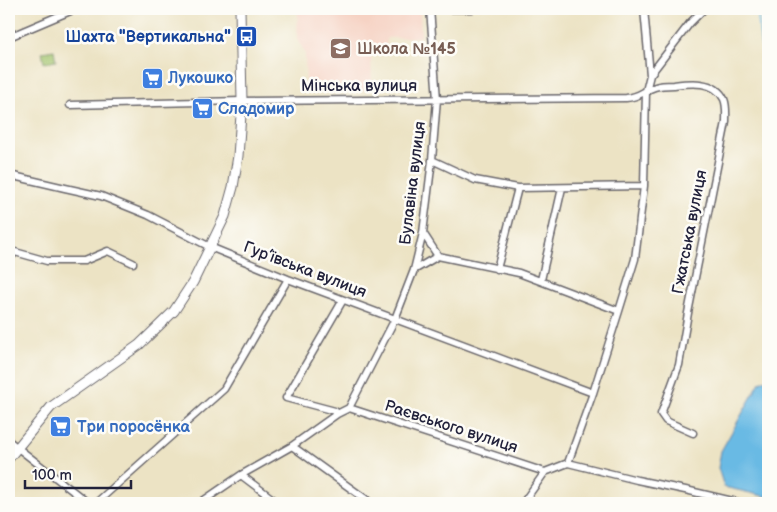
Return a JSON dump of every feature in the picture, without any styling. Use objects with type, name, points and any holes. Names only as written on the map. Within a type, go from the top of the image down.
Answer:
[{"type":"main road","points":[[9,458],[51,407],[140,345],[174,311],[193,282],[225,216],[233,188],[238,156],[242,101],[240,9]]},
{"type":"street","points":[[9,37],[75,9]]},
{"type":"street","points":[[430,9],[472,9]]},
{"type":"street","name":"Булавіна вулиця","points":[[349,408],[395,319],[414,270],[423,233],[437,99],[430,9]]},
{"type":"street","points":[[568,463],[593,393],[635,259],[644,186],[646,92],[650,75],[644,9]]},
{"type":"street","points":[[650,75],[690,23],[704,9]]},
{"type":"street","name":"Гжатська вулиця","points":[[646,92],[655,87],[696,83],[716,90],[723,98],[725,106],[726,122],[679,365],[661,414],[666,420],[693,433]]},
{"type":"street","name":"Мінська вулиця","points":[[70,105],[242,101],[626,98],[639,96],[646,92]]},
{"type":"street","points":[[432,160],[475,180],[518,188],[644,186]]},
{"type":"street","name":"Гур’ївська вулиця","points":[[9,174],[101,196],[148,215],[210,247],[288,279],[593,393]]},
{"type":"street","points":[[497,268],[518,188]]},
{"type":"street","points":[[541,280],[562,188]]},
{"type":"street","points":[[423,233],[438,256]]},
{"type":"street","points":[[9,258],[15,252],[47,261],[84,261],[108,251],[133,263]]},
{"type":"street","points":[[414,270],[438,256],[518,273],[541,280],[619,311]]},
{"type":"street","points":[[96,503],[224,389],[288,279]]},
{"type":"street","points":[[338,414],[335,411],[286,398],[343,300]]},
{"type":"street","points":[[200,503],[241,475],[292,446],[349,408]]},
{"type":"street","name":"Раєвського вулиця","points":[[349,408],[545,472]]},
{"type":"street","points":[[9,441],[88,503]]},
{"type":"street","points":[[292,446],[371,503]]},
{"type":"street","points":[[523,503],[545,472],[568,463],[741,503]]},
{"type":"street","points":[[241,475],[278,503]]},
{"type":"shaded area","name":"Школа №145","points":[[298,9],[420,9],[421,37],[387,38],[386,48],[371,51],[372,90],[306,92],[305,53],[297,38]]},
{"type":"green space","points":[[54,50],[56,61],[44,63],[42,52]]},
{"type":"water","points":[[768,378],[768,497],[724,487],[718,468],[721,451],[760,382]]},
{"type":"waterway","points":[[764,9],[758,16],[761,45],[768,63]]},
{"type":"waterway","points":[[768,139],[765,145],[768,148]]},
{"type":"place","name":"Шахта \"Вертикальна\"","points":[[247,37]]},
{"type":"place","name":"Школа №145","points":[[341,49]]},
{"type":"place","name":"Лукошко","points":[[152,78]]},
{"type":"place","name":"Сладомир","points":[[202,109]]},
{"type":"place","name":"Три поросёнка","points":[[61,427]]}]
